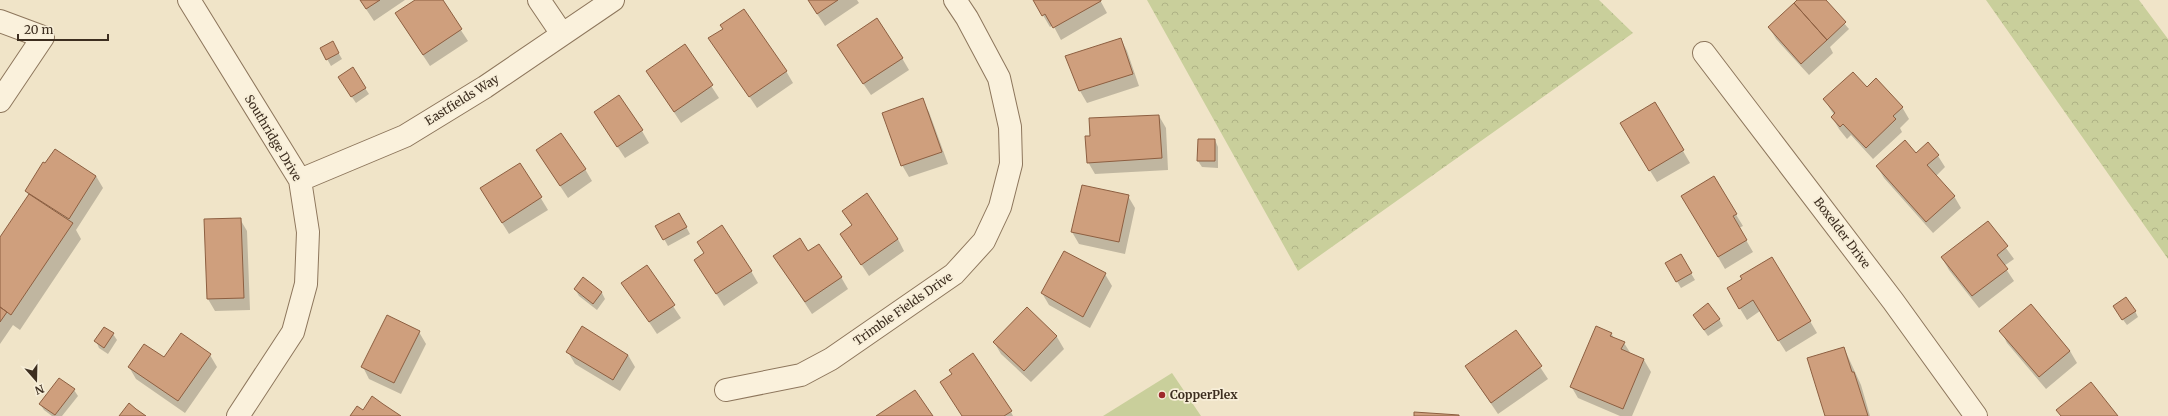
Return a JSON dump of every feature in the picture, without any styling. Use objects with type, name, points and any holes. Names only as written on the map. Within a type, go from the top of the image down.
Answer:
[{"type":"street","name":"Southridge Drive","points":[[189,0],[300,180],[308,232],[306,284],[293,332],[238,416]]},
{"type":"street","points":[[539,0],[562,34]]},
{"type":"street","name":"Eastfields Way","points":[[300,180],[405,136],[485,87],[614,0]]},
{"type":"street","name":"Trimble Fields Drive","points":[[726,390],[801,375],[831,359],[954,274],[984,241],[1000,207],[1011,164],[1010,127],[999,78],[968,18],[955,0]]},
{"type":"street","points":[[0,21],[43,37],[0,101]]},
{"type":"street","name":"Boxelder Drive","points":[[1704,53],[1893,301],[1976,416]]},
{"type":"green space","points":[[1147,0],[1599,0],[1633,33],[1298,271]]},
{"type":"green space","points":[[1986,0],[2139,0],[2168,39],[2168,259]]},
{"type":"green space","name":"CopperPlex","points":[[1172,373],[1201,416],[1103,416]]},
{"type":"building","points":[[360,0],[380,0],[366,9]]},
{"type":"building","points":[[415,0],[443,0],[462,29],[423,55],[395,13]]},
{"type":"building","points":[[808,0],[838,0],[817,14]]},
{"type":"building","points":[[1033,0],[1101,1],[1053,28],[1045,14],[1042,16]]},
{"type":"building","points":[[1797,0],[1826,0],[1846,22],[1827,40],[1794,3]]},
{"type":"building","points":[[1794,3],[1827,40],[1801,64],[1768,27]]},
{"type":"building","points":[[744,9],[787,71],[749,97],[708,38],[723,29],[720,25]]},
{"type":"building","points":[[877,18],[903,58],[863,84],[837,45]]},
{"type":"building","points":[[1121,38],[1133,74],[1079,91],[1065,56]]},
{"type":"building","points":[[333,41],[339,53],[326,60],[320,48]]},
{"type":"building","points":[[685,44],[713,85],[674,112],[646,71]]},
{"type":"building","points":[[353,67],[366,88],[351,97],[338,77]]},
{"type":"building","points":[[1853,72],[1867,87],[1876,78],[1903,107],[1893,116],[1896,119],[1866,148],[1843,124],[1840,127],[1831,117],[1835,113],[1823,99]]},
{"type":"building","points":[[619,95],[643,130],[617,147],[594,112]]},
{"type":"building","points":[[923,98],[942,152],[901,166],[882,113]]},
{"type":"building","points":[[1655,102],[1684,150],[1649,171],[1620,123]]},
{"type":"building","points":[[1159,115],[1162,158],[1087,163],[1085,136],[1090,136],[1089,118]]},
{"type":"building","points":[[561,133],[586,169],[560,186],[536,150]]},
{"type":"building","points":[[1198,139],[1215,139],[1215,161],[1197,161]]},
{"type":"building","points":[[1905,140],[1916,153],[1928,142],[1939,155],[1927,165],[1955,196],[1926,222],[1876,166]]},
{"type":"building","points":[[55,149],[96,176],[69,219],[25,191],[43,162],[45,163]]},
{"type":"building","points":[[520,163],[542,197],[502,223],[480,188]]},
{"type":"building","points":[[1714,176],[1737,214],[1733,216],[1747,240],[1718,257],[1681,196]]},
{"type":"building","points":[[1082,185],[1129,195],[1119,242],[1071,232]]},
{"type":"building","points":[[867,193],[898,239],[861,265],[840,234],[852,225],[842,211]]},
{"type":"building","points":[[29,194],[73,223],[11,315],[0,307],[0,237]]},
{"type":"building","points":[[679,213],[687,227],[663,240],[655,226]]},
{"type":"building","points":[[241,218],[244,298],[207,299],[204,219]]},
{"type":"building","points":[[1988,221],[2008,246],[1997,255],[2008,269],[1972,296],[1941,257]]},
{"type":"building","points":[[722,225],[752,271],[716,294],[694,260],[704,253],[697,242]]},
{"type":"building","points":[[800,238],[808,251],[819,244],[842,277],[805,302],[773,256]]},
{"type":"building","points":[[1064,251],[1106,273],[1083,317],[1041,293]]},
{"type":"building","points":[[1681,254],[1692,273],[1676,282],[1665,263]]},
{"type":"building","points":[[1772,257],[1811,321],[1778,341],[1753,300],[1739,309],[1727,288],[1742,279],[1740,276]]},
{"type":"building","points":[[647,265],[675,305],[649,322],[621,283]]},
{"type":"building","points":[[583,277],[602,292],[593,304],[574,289]]},
{"type":"building","points":[[2126,297],[2136,311],[2122,320],[2113,306]]},
{"type":"building","points":[[1708,303],[1720,319],[1704,330],[1693,315]]},
{"type":"building","points":[[2031,304],[2070,351],[2039,377],[1999,331]]},
{"type":"building","points":[[0,307],[7,312],[0,322]]},
{"type":"building","points":[[1027,307],[1057,336],[1024,371],[993,342]]},
{"type":"building","points":[[387,315],[420,331],[394,383],[361,367]]},
{"type":"building","points":[[582,326],[628,355],[613,380],[566,352]]},
{"type":"building","points":[[1596,326],[1612,333],[1610,336],[1625,342],[1621,349],[1644,359],[1623,409],[1570,387]]},
{"type":"building","points":[[104,327],[114,333],[104,348],[94,341]]},
{"type":"building","points":[[1516,330],[1542,366],[1491,403],[1465,366]]},
{"type":"building","points":[[181,333],[211,354],[178,401],[128,367],[144,344],[164,357]]},
{"type":"building","points":[[1844,347],[1852,372],[1854,372],[1868,416],[1825,416],[1807,358]]},
{"type":"building","points":[[973,353],[1012,411],[1004,416],[962,416],[940,382],[952,374],[949,370]]},
{"type":"building","points":[[59,378],[75,389],[55,415],[39,404]]},
{"type":"building","points":[[2091,382],[2118,416],[2061,416],[2056,410]]},
{"type":"building","points":[[915,390],[933,416],[876,416]]},
{"type":"building","points":[[372,396],[401,416],[350,416],[357,406],[363,410]]},
{"type":"building","points":[[129,403],[136,409],[146,416],[119,416]]},
{"type":"building","points":[[1414,412],[1459,415],[1459,416],[1414,416]]},
{"type":"place","name":"CopperPlex","points":[[1162,395]]}]
